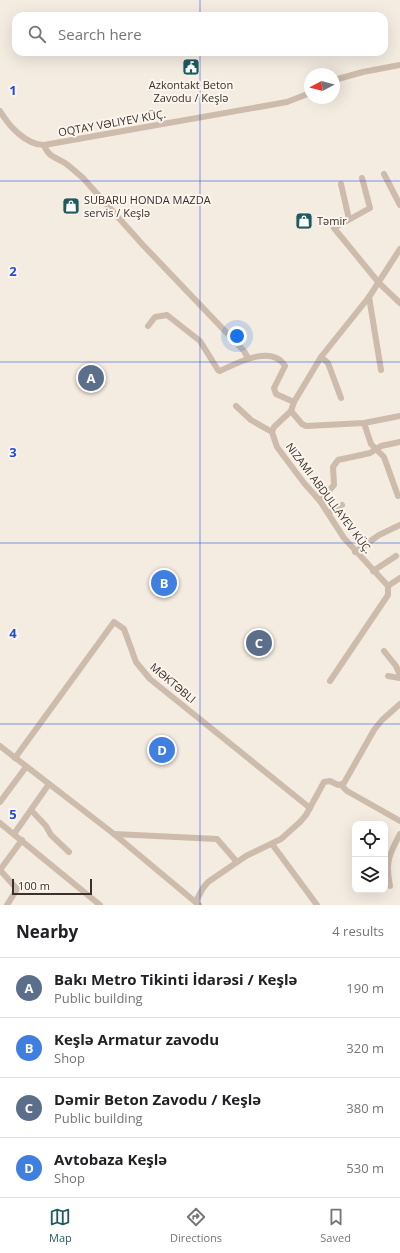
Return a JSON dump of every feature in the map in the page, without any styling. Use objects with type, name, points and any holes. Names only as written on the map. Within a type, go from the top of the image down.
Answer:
[{"type":"street","points":[[340,78],[400,65]]},
{"type":"street","name":"OQTAY VƏLIYEV KÜÇ.","points":[[0,111],[2,121],[28,141],[38,145],[44,145],[287,102],[304,95]]},
{"type":"street","points":[[44,145],[48,153],[73,169],[83,178],[142,244],[244,351],[248,358]]},
{"type":"street","points":[[384,174],[400,205]]},
{"type":"street","points":[[362,178],[370,208],[334,228],[379,283],[400,303]]},
{"type":"street","points":[[341,184],[349,219]]},
{"type":"street","points":[[236,406],[251,420],[272,432],[274,427],[291,411],[294,402],[321,357],[369,297],[400,249]]},
{"type":"street","points":[[369,297],[381,370]]},
{"type":"street","points":[[148,326],[155,317],[167,315],[200,341],[218,370],[248,358],[270,356],[284,364],[285,369],[274,388],[274,392],[294,402]]},
{"type":"street","points":[[321,357],[328,363],[341,398]]},
{"type":"street","points":[[291,411],[304,426],[364,423],[400,416]]},
{"type":"street","points":[[364,423],[368,438],[384,457],[398,496]]},
{"type":"street","name":"NIZAMI ABDULLAYEV KÜÇ.","points":[[272,432],[277,447],[304,483],[320,501],[338,530],[355,552],[388,586]]},
{"type":"street","points":[[320,501],[334,485],[333,467],[338,460],[370,453],[376,449],[400,442]]},
{"type":"street","points":[[328,513],[342,506]]},
{"type":"street","points":[[355,552],[379,535],[400,525]]},
{"type":"street","points":[[373,571],[396,556]]},
{"type":"street","points":[[330,681],[388,595],[388,586],[400,578]]},
{"type":"street","name":"MƏKTƏBLI","points":[[15,758],[114,622],[124,629],[136,662],[150,679],[310,808]]},
{"type":"street","points":[[384,651],[396,666],[400,676],[388,676]]},
{"type":"street","points":[[341,785],[374,730],[389,713],[399,707]]},
{"type":"street","points":[[0,746],[114,834],[198,903],[203,888],[208,882],[237,862],[272,844],[300,822],[310,808],[324,782],[330,781],[341,785],[347,791],[400,821]]},
{"type":"street","points":[[0,802],[26,767]]},
{"type":"street","points":[[14,834],[49,784]]},
{"type":"street","points":[[32,810],[46,826],[51,835],[68,852]]},
{"type":"street","points":[[0,823],[100,905]]},
{"type":"street","points":[[114,834],[217,839],[237,862]]},
{"type":"street","points":[[390,886],[386,870],[387,862],[400,834]]},
{"type":"street","points":[[8,905],[17,889],[0,870],[22,840]]},
{"type":"street","points":[[272,844],[317,905]]},
{"type":"place","name":"Azkontakt Beton Zavodu / Keşlə","points":[[191,67]]},
{"type":"place","name":"SUBARU HONDA MAZDA servis / Keşlə","points":[[71,206]]},
{"type":"place","name":"Təmir","points":[[304,221]]},
{"type":"place","name":"Bakı Metro Tikinti İdarəsi / Keşlə","points":[[91,378]]},
{"type":"place","name":"Keşlə Armatur zavodu","points":[[164,583]]},
{"type":"place","name":"Dəmir Beton Zavodu / Keşlə","points":[[259,643]]},
{"type":"place","name":"Avtobaza Keşlə","points":[[162,750]]}]
